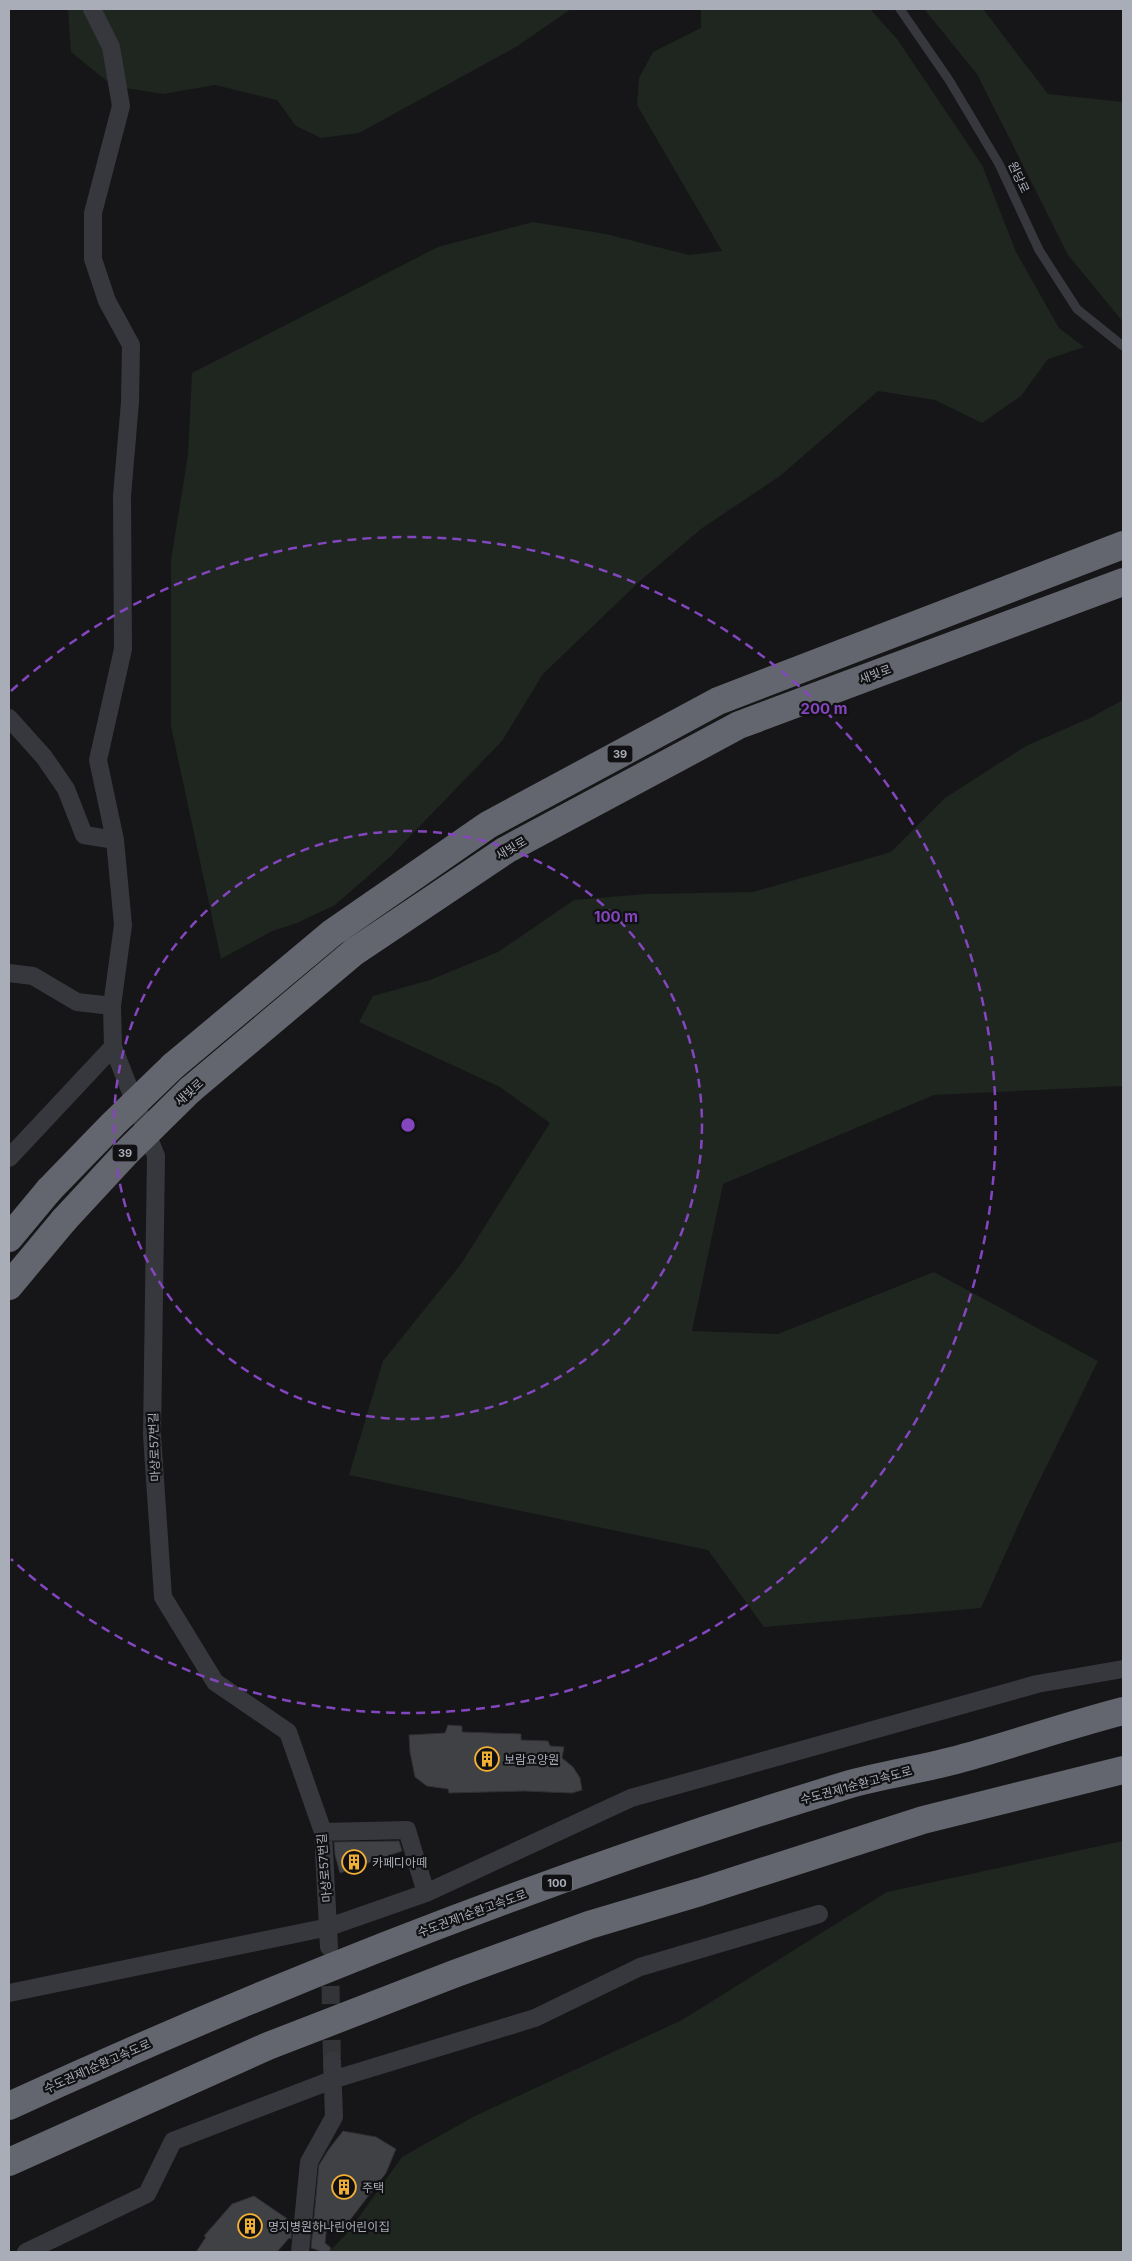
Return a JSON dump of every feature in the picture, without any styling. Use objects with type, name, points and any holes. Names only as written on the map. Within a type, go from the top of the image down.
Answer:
[{"type":"highway","name":"39","points":[[9,1238],[49,1190],[173,1066],[332,933],[488,825],[718,700],[1123,545]]},
{"type":"highway","name":"새빛로","points":[[9,1286],[64,1220],[128,1151],[190,1090],[354,952],[506,850],[739,725],[1123,582]]},
{"type":"highway","name":"수도권제1순환고속도로","points":[[9,2106],[111,2059],[295,1980],[628,1856],[851,1784],[962,1758],[1079,1722],[1123,1711]]},
{"type":"highway","points":[[9,2162],[268,2046],[454,1974],[589,1925],[700,1892],[923,1820],[1123,1770]]},
{"type":"street","name":"마상로57번길","points":[[92,9],[111,47],[121,106],[93,213],[93,259],[108,301],[131,345],[130,402],[122,496],[123,649],[98,760],[115,840],[123,926],[112,1006],[113,1047],[156,1156],[152,1435],[163,1597],[216,1682],[288,1732],[323,1832],[329,1947]]},
{"type":"street","points":[[9,718],[44,757],[66,789],[84,835],[115,840]]},
{"type":"street","points":[[9,972],[32,976],[77,1002],[112,1006]]},
{"type":"street","points":[[9,1158],[113,1047]]},
{"type":"street","points":[[9,1993],[329,1927],[426,1893],[631,1798],[1037,1684],[1123,1669]]},
{"type":"street","points":[[323,1832],[407,1830],[426,1893]]},
{"type":"street","points":[[26,2252],[147,2194],[173,2142],[332,2080],[535,2018],[640,1966],[819,1914]]},
{"type":"street","points":[[300,2252],[309,2162],[334,2117],[332,2061]]},
{"type":"lane","name":"원당로","points":[[900,9],[949,80],[999,164],[1039,250],[1073,302],[1078,309],[1123,346]]},
{"type":"shaded area","points":[[68,9],[571,9],[516,47],[359,133],[321,138],[296,126],[277,100],[215,85],[163,94],[113,86],[71,52]]},
{"type":"shaded area","points":[[701,9],[870,9],[897,39],[982,165],[1016,252],[1059,328],[1084,347],[1048,359],[1021,396],[982,423],[935,400],[878,391],[780,476],[701,529],[640,581],[543,674],[502,741],[390,857],[335,905],[297,923],[272,931],[221,959],[171,726],[171,560],[188,455],[192,373],[438,247],[533,222],[606,234],[689,255],[722,251],[637,105],[639,78],[653,52],[701,28]]},
{"type":"shaded area","points":[[924,9],[983,9],[1048,94],[1123,102],[1123,322],[1068,255],[977,74]]},
{"type":"shaded area","points":[[1123,700],[1123,1086],[934,1095],[723,1184],[692,1331],[778,1334],[934,1272],[1098,1361],[1026,1508],[981,1608],[764,1627],[708,1550],[349,1475],[383,1361],[461,1264],[550,1123],[500,1087],[359,1022],[373,996],[430,980],[498,952],[574,900],[646,894],[753,892],[891,852],[945,798],[1026,746],[1090,718]]},
{"type":"shaded area","points":[[1123,1841],[1123,2252],[329,2252],[349,2231],[402,2157],[473,2117],[682,2020],[887,1892]]},
{"type":"building","name":"보람요양원","points":[[448,1725],[462,1726],[462,1732],[521,1734],[521,1740],[548,1741],[550,1746],[564,1747],[562,1758],[573,1767],[580,1778],[582,1790],[572,1793],[524,1791],[449,1793],[448,1789],[427,1786],[415,1777],[409,1735],[445,1733]]},
{"type":"building","name":"카페디아떼","points":[[399,1841],[402,1851],[340,1873],[334,1842]]},
{"type":"building","name":"주택","points":[[343,2131],[376,2137],[396,2149],[386,2173],[340,2233],[327,2224],[325,2243],[331,2248],[329,2252],[323,2252],[311,2248],[319,2165]]},
{"type":"building","name":"명지병원하나린어린이집","points":[[254,2196],[292,2222],[291,2239],[289,2238],[277,2252],[196,2252],[206,2237],[204,2236],[232,2204]]},
{"type":"tunnel","points":[[330,1959],[332,2061]]},
{"type":"place","name":"보람요양원","points":[[487,1759]]},
{"type":"place","name":"카페디아떼","points":[[354,1862]]},
{"type":"place","name":"주택","points":[[344,2187]]},
{"type":"place","name":"명지병원하나린어린이집","points":[[250,2226]]}]
